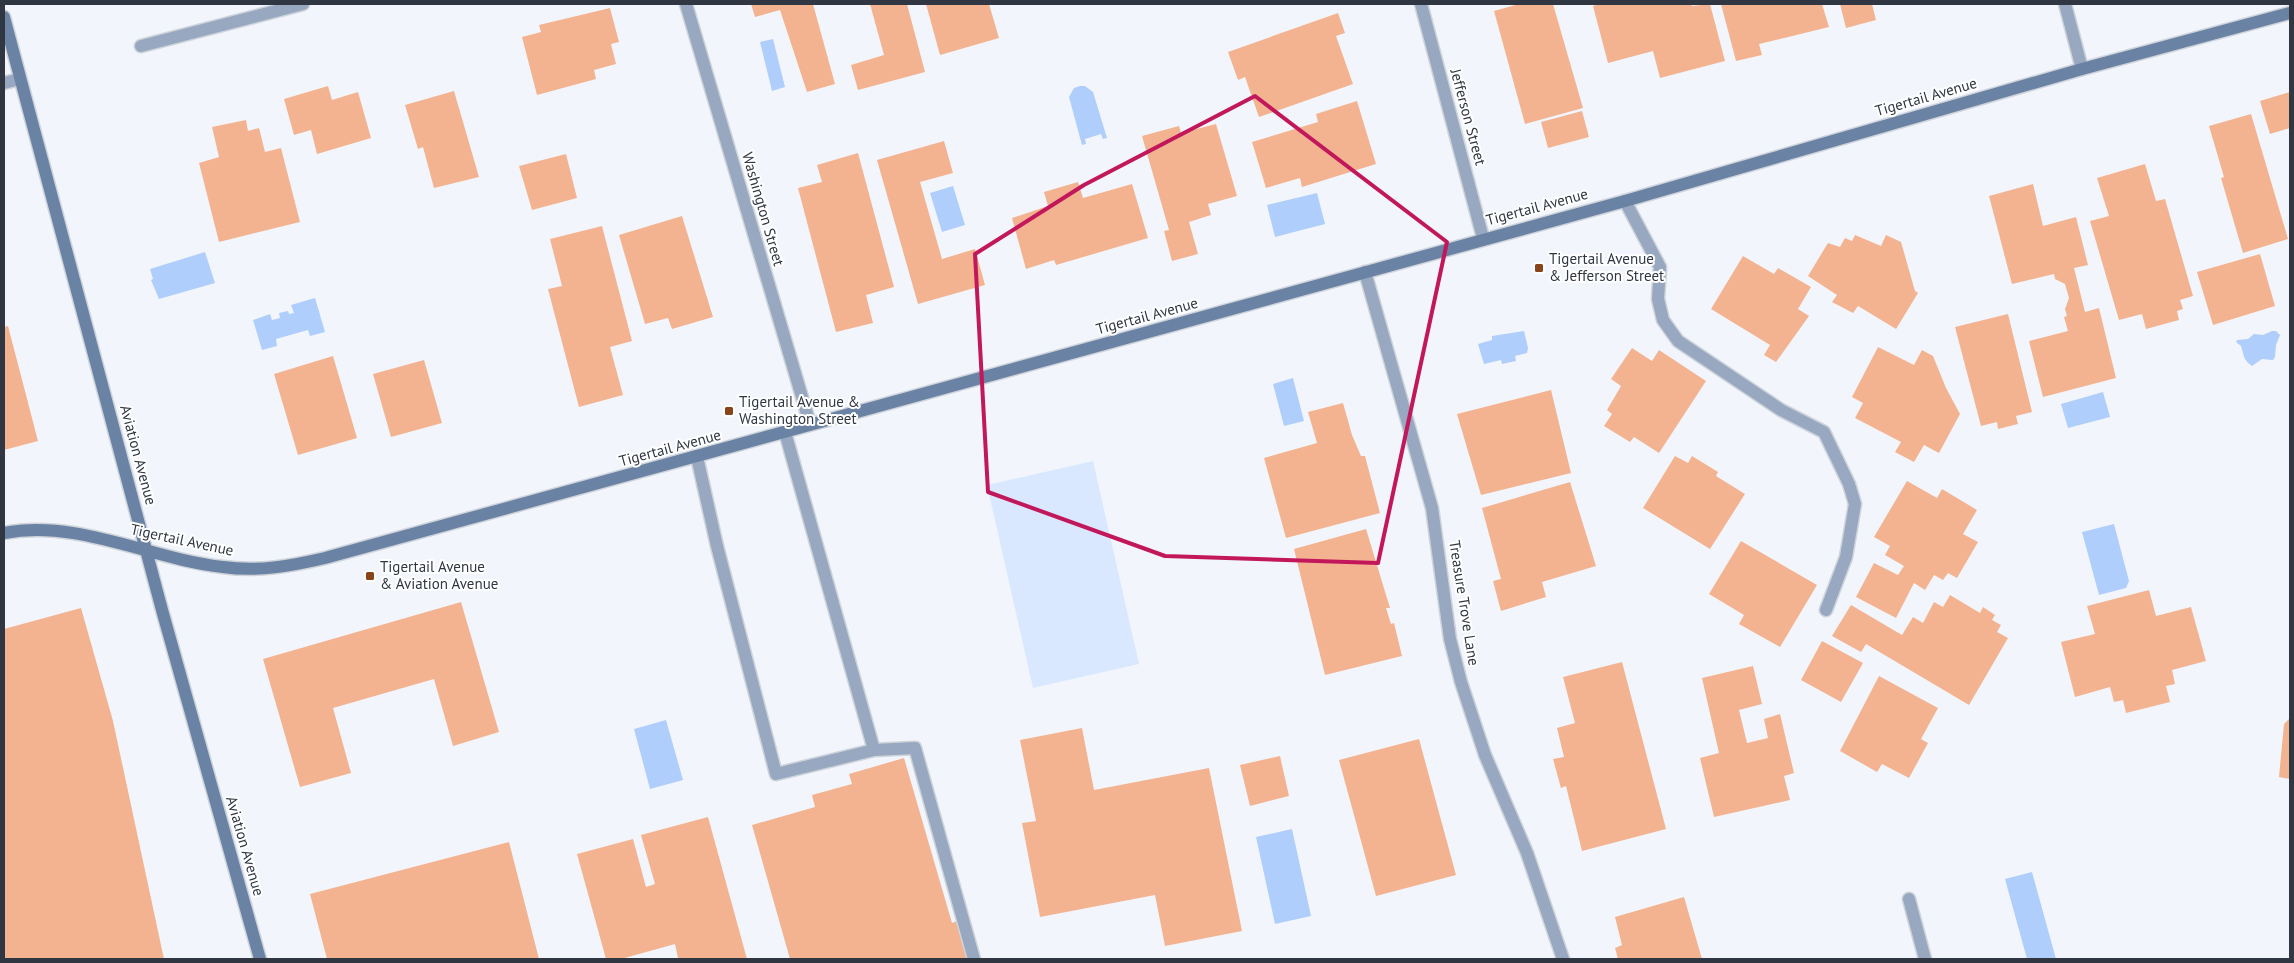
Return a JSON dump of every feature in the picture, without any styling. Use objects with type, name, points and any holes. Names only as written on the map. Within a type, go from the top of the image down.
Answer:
[{"type":"street","points":[[141,46],[303,4]]},
{"type":"street","name":"Washington Street","points":[[686,4],[810,424]]},
{"type":"street","name":"Jefferson Street","points":[[1421,4],[1483,238]]},
{"type":"street","points":[[2065,4],[2082,70]]},
{"type":"street","name":"Tigertail Avenue","points":[[4,533],[55,531],[84,535],[222,567],[253,569],[296,565],[697,458],[810,424],[1483,238],[1625,201],[2082,70],[2290,13]]},
{"type":"street","name":"Aviation Avenue","points":[[4,17],[146,549],[260,959]]},
{"type":"street","points":[[4,83],[20,79]]},
{"type":"street","points":[[1625,201],[1660,267],[1658,299],[1663,320],[1678,341],[1781,410],[1824,432],[1849,484],[1855,504],[1846,557],[1826,610]]},
{"type":"street","name":"Treasure Trove Lane","points":[[1365,272],[1432,508],[1450,639],[1461,682],[1485,755],[1527,853],[1563,959]]},
{"type":"street","points":[[784,432],[874,750]]},
{"type":"street","points":[[697,458],[717,546],[776,774],[874,750],[915,748],[974,959]]},
{"type":"street","points":[[1909,899],[1925,959]]},
{"type":"highlighted area","points":[[1255,96],[1447,242],[1413,393],[1378,563],[1165,556],[988,492],[975,254],[1084,185]]},
{"type":"shaded area","points":[[1093,461],[1139,664],[1033,688],[987,485]]},
{"type":"water","points":[[773,39],[785,87],[772,91],[760,42]]},
{"type":"water","points":[[1085,86],[1093,92],[1107,138],[1103,139],[1101,134],[1085,139],[1086,144],[1082,145],[1069,97],[1074,88]]},
{"type":"water","points":[[953,186],[965,225],[942,232],[930,193]]},
{"type":"water","points":[[1317,193],[1325,224],[1275,237],[1267,205]]},
{"type":"water","points":[[205,252],[215,283],[159,299],[151,280],[153,279],[150,269]]},
{"type":"water","points":[[315,298],[325,332],[310,336],[308,330],[276,339],[277,346],[262,350],[253,320],[270,314],[272,320],[280,318],[279,313],[288,311],[289,314],[294,313],[291,305]]},
{"type":"water","points":[[1524,331],[1528,348],[1527,353],[1515,356],[1516,361],[1502,364],[1501,360],[1484,364],[1478,344],[1492,340],[1492,336]]},
{"type":"water","points":[[2276,331],[2280,335],[2276,345],[2275,357],[2273,360],[2262,359],[2252,366],[2245,359],[2241,346],[2236,342],[2237,340],[2248,339],[2254,334],[2263,335]]},
{"type":"water","points":[[1293,378],[1304,421],[1284,426],[1273,384]]},
{"type":"water","points":[[2103,392],[2110,417],[2068,428],[2061,404]]},
{"type":"water","points":[[2114,524],[2129,581],[2126,588],[2099,595],[2082,532]]},
{"type":"water","points":[[666,720],[683,780],[650,789],[634,729]]},
{"type":"water","points":[[1292,829],[1311,916],[1275,924],[1256,837]]},
{"type":"water","points":[[2032,872],[2056,959],[2027,959],[2005,879]]},
{"type":"building","points":[[751,4],[813,4],[835,84],[807,92],[780,10],[755,17]]},
{"type":"building","points":[[870,4],[907,4],[925,72],[858,90],[851,65],[884,55]]},
{"type":"building","points":[[926,4],[989,4],[999,38],[940,55]]},
{"type":"building","points":[[1519,4],[1553,4],[1583,108],[1525,124],[1494,11]]},
{"type":"building","points":[[1599,4],[1691,4],[1692,6],[1710,4],[1725,61],[1660,78],[1653,51],[1608,63],[1593,6]]},
{"type":"building","points":[[1721,4],[1822,4],[1829,27],[1759,44],[1762,55],[1736,61]]},
{"type":"building","points":[[1840,4],[1872,4],[1876,20],[1846,28]]},
{"type":"building","points":[[610,8],[619,42],[611,44],[616,64],[594,70],[596,79],[537,95],[522,37],[541,32],[539,25]]},
{"type":"building","points":[[1338,13],[1345,33],[1336,36],[1353,84],[1259,117],[1245,77],[1238,80],[1228,52]]},
{"type":"building","points":[[328,86],[332,100],[358,92],[371,138],[317,154],[311,130],[294,135],[284,99]]},
{"type":"building","points":[[454,91],[479,177],[434,188],[423,147],[418,149],[405,105]]},
{"type":"building","points":[[2290,92],[2290,128],[2270,134],[2260,101]]},
{"type":"building","points":[[1357,101],[1376,164],[1302,187],[1300,178],[1266,188],[1252,142],[1318,122],[1316,114]]},
{"type":"building","points":[[1582,111],[1589,137],[1548,148],[1541,122]]},
{"type":"building","points":[[2251,114],[2288,239],[2243,253],[2221,178],[2224,177],[2209,126]]},
{"type":"building","points":[[246,120],[248,131],[259,128],[265,152],[281,148],[300,222],[219,242],[199,163],[219,157],[212,127]]},
{"type":"building","points":[[1216,124],[1237,196],[1208,204],[1211,215],[1189,222],[1198,254],[1172,261],[1164,231],[1169,230],[1142,136],[1179,126],[1181,133]]},
{"type":"building","points":[[944,141],[953,173],[920,182],[942,259],[975,249],[985,285],[918,304],[877,160]]},
{"type":"building","points":[[858,153],[894,287],[866,295],[873,323],[836,332],[798,188],[822,182],[817,165]]},
{"type":"building","points":[[566,154],[577,198],[532,210],[519,166]]},
{"type":"building","points":[[2145,164],[2156,201],[2165,199],[2193,296],[2180,300],[2183,309],[2177,311],[2179,320],[2146,329],[2142,314],[2119,320],[2090,221],[2109,216],[2097,178]]},
{"type":"building","points":[[1078,182],[1083,198],[1132,184],[1148,238],[1056,265],[1054,260],[1026,269],[1012,218],[1048,206],[1044,192]]},
{"type":"building","points":[[2033,184],[2043,226],[2076,217],[2088,265],[2074,268],[2085,312],[2099,308],[2116,378],[2043,397],[2029,341],[2068,331],[2064,317],[2067,316],[2065,309],[2069,298],[2065,284],[2055,279],[2054,274],[2012,284],[1989,196]]},
{"type":"building","points":[[682,216],[713,317],[672,329],[668,318],[645,324],[619,235]]},
{"type":"building","points":[[602,226],[632,341],[610,347],[623,395],[579,407],[548,289],[562,286],[550,239]]},
{"type":"building","points":[[1855,235],[1881,246],[1886,235],[1901,242],[1915,291],[1918,293],[1896,329],[1858,306],[1853,313],[1832,302],[1837,295],[1808,276],[1828,243],[1840,247],[1845,238],[1852,241]]},
{"type":"building","points":[[2260,254],[2275,306],[2213,325],[2197,272]]},
{"type":"building","points":[[1743,256],[1774,274],[1778,268],[1811,287],[1798,309],[1809,316],[1776,362],[1764,355],[1770,345],[1711,309]]},
{"type":"building","points":[[2008,314],[2032,412],[2016,416],[2018,424],[1998,429],[1997,422],[1981,426],[1955,327]]},
{"type":"building","points":[[8,326],[38,441],[4,450],[4,327]]},
{"type":"building","points":[[1878,347],[1914,365],[1922,350],[1933,356],[1946,388],[1960,414],[1939,453],[1924,445],[1914,462],[1895,452],[1901,442],[1855,418],[1863,403],[1852,397]]},
{"type":"building","points":[[1632,348],[1652,361],[1659,350],[1706,381],[1659,453],[1634,437],[1630,442],[1604,426],[1612,414],[1607,410],[1621,386],[1611,379]]},
{"type":"building","points":[[333,356],[357,438],[298,455],[274,374]]},
{"type":"building","points":[[424,360],[442,423],[391,437],[373,374]]},
{"type":"building","points":[[1551,390],[1571,473],[1481,495],[1457,414]]},
{"type":"building","points":[[1343,403],[1352,435],[1361,456],[1365,456],[1380,513],[1286,538],[1264,458],[1317,443],[1308,412]]},
{"type":"building","points":[[1675,456],[1688,463],[1692,456],[1718,472],[1716,476],[1745,494],[1710,549],[1643,508]]},
{"type":"building","points":[[1907,481],[1937,498],[1942,489],[1977,510],[1963,534],[1978,542],[1957,578],[1948,573],[1943,580],[1934,575],[1925,590],[1914,583],[1896,618],[1856,597],[1874,563],[1898,575],[1904,566],[1885,555],[1890,546],[1874,537]]},
{"type":"building","points":[[1570,482],[1596,566],[1542,582],[1546,597],[1501,611],[1493,581],[1501,579],[1482,508]]},
{"type":"building","points":[[1366,529],[1390,608],[1386,608],[1391,624],[1394,623],[1402,656],[1325,675],[1294,549]]},
{"type":"building","points":[[1741,541],[1817,585],[1780,647],[1739,624],[1744,615],[1709,594]]},
{"type":"building","points":[[2149,590],[2156,616],[2191,607],[2206,661],[2172,670],[2175,684],[2166,686],[2170,702],[2126,713],[2123,700],[2114,702],[2110,687],[2075,697],[2061,642],[2095,634],[2087,606]]},
{"type":"building","points":[[1950,595],[1980,613],[1983,607],[1995,615],[1992,620],[2001,625],[1997,632],[2008,638],[1969,705],[1866,644],[1861,652],[1832,636],[1851,605],[1902,635],[1913,617],[1923,623],[1934,602],[1943,607]]},
{"type":"building","points":[[461,602],[499,732],[453,746],[434,679],[333,708],[351,773],[300,787],[263,659]]},
{"type":"building","points":[[81,608],[113,721],[164,959],[4,959],[4,629]]},
{"type":"building","points":[[1822,641],[1863,663],[1841,702],[1801,680]]},
{"type":"building","points":[[1622,662],[1666,829],[1582,851],[1566,786],[1561,788],[1553,759],[1564,757],[1557,728],[1575,723],[1563,677]]},
{"type":"building","points":[[1753,666],[1762,704],[1739,710],[1747,743],[1768,738],[1764,719],[1780,714],[1794,773],[1784,776],[1790,800],[1714,817],[1700,758],[1719,753],[1702,678]]},
{"type":"building","points":[[1879,676],[1938,708],[1921,739],[1928,743],[1909,778],[1882,764],[1877,772],[1840,751]]},
{"type":"building","points":[[2290,718],[2290,779],[2279,777],[2284,724]]},
{"type":"building","points":[[1082,728],[1094,790],[1209,768],[1242,931],[1165,946],[1155,895],[1040,917],[1022,823],[1036,821],[1020,740]]},
{"type":"building","points":[[1419,739],[1456,875],[1376,896],[1339,760]]},
{"type":"building","points":[[1280,756],[1289,796],[1250,806],[1240,765]]},
{"type":"building","points":[[904,758],[952,923],[957,921],[969,959],[790,959],[752,825],[815,807],[812,795],[852,784],[849,774]]},
{"type":"building","points":[[708,817],[747,959],[675,959],[678,958],[675,944],[621,959],[606,959],[577,854],[633,839],[646,887],[655,884],[641,835]]},
{"type":"building","points":[[509,842],[539,959],[327,959],[310,894]]},
{"type":"building","points":[[1684,897],[1702,959],[1618,959],[1615,948],[1622,945],[1615,917]]},
{"type":"place","name":"Tigertail Avenue & Jefferson Street","points":[[1539,268]]},
{"type":"place","name":"Tigertail Avenue & Washington Street","points":[[729,411]]},
{"type":"place","name":"Tigertail Avenue & Aviation Avenue","points":[[370,576]]}]
